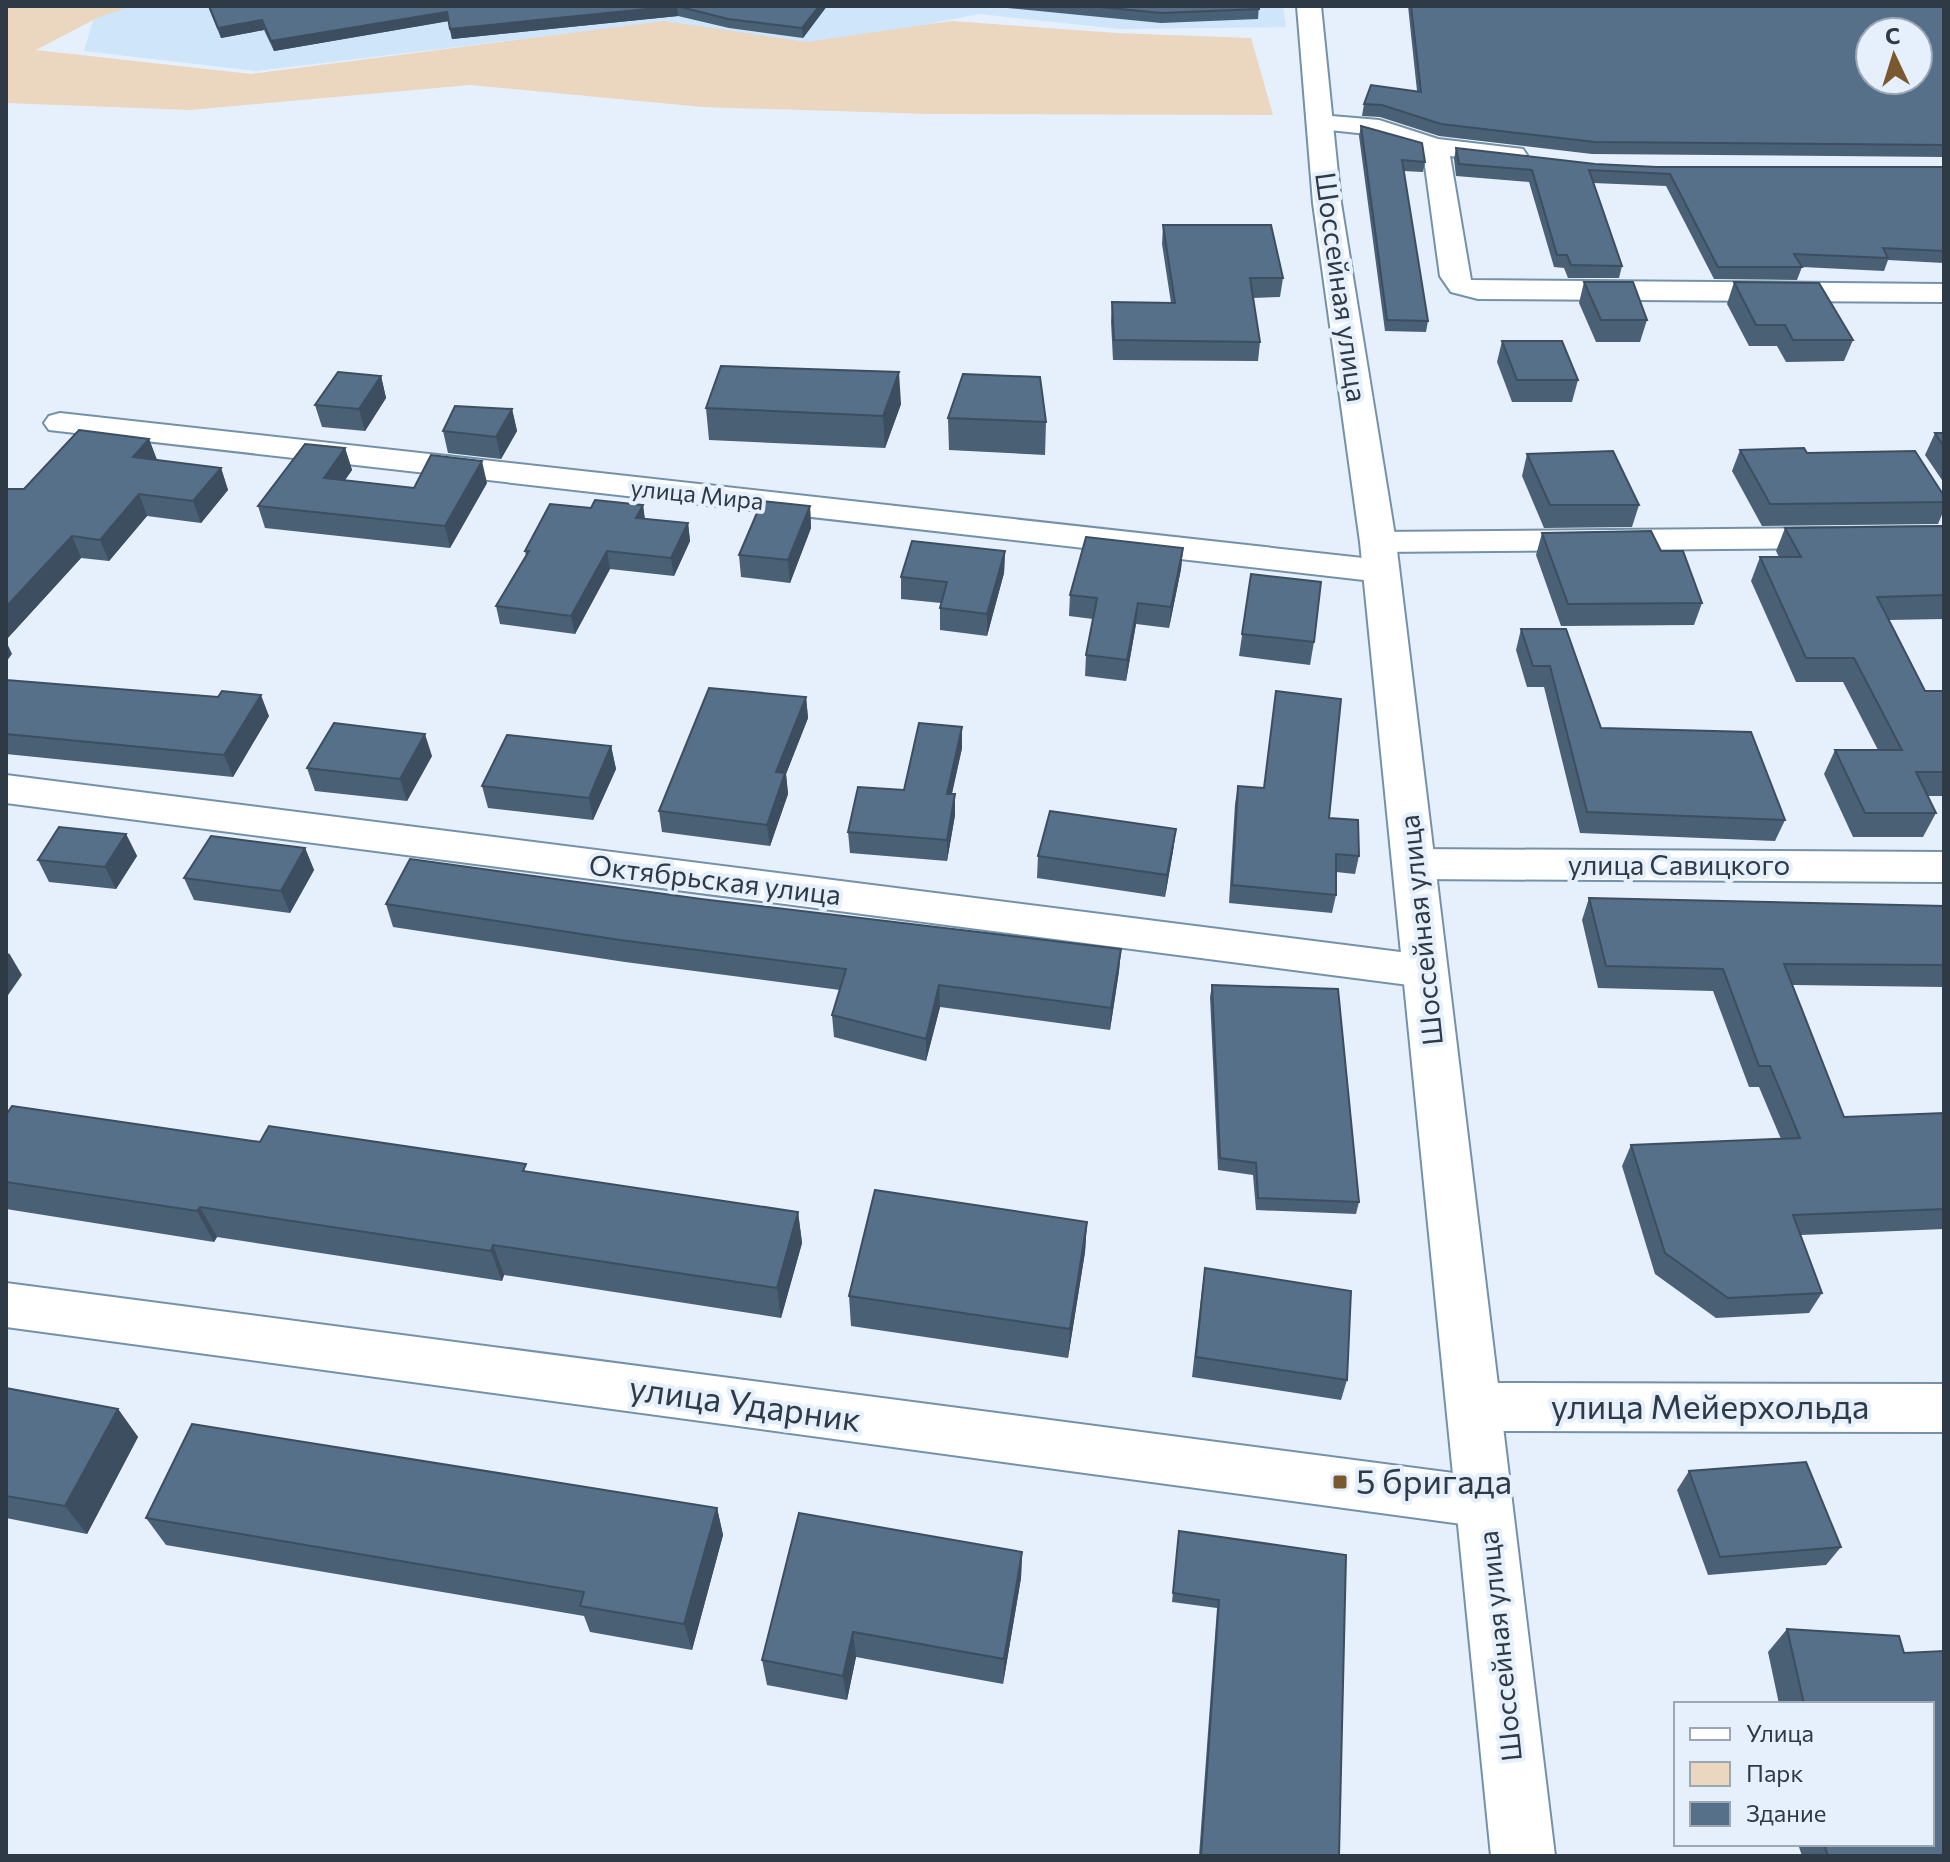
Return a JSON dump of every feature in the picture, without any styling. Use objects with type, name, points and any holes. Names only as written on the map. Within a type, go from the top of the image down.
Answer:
[{"type":"street","name":"Шоссейная улица","points":[[1309,6],[1327,203],[1380,556],[1523,1856]]},
{"type":"street","points":[[1320,123],[1379,128],[1435,146],[1545,159]]},
{"type":"street","points":[[1435,146],[1454,276],[1461,286],[1478,290],[1944,293]]},
{"type":"street","name":"улица Мира","points":[[60,423],[1380,556],[1944,537]]},
{"type":"street","name":"Октябрьская улица","points":[[6,789],[1424,971]]},
{"type":"street","name":"улица Савицкого","points":[[1414,864],[1944,867]]},
{"type":"street","name":"улица Ударник","points":[[6,1305],[1484,1502]]},
{"type":"street","name":"улица Мейерхольда","points":[[1476,1407],[1944,1408]]},
{"type":"shaded area","points":[[119,6],[1283,6],[1286,27],[1120,29],[979,14],[817,46],[647,24],[256,71],[84,51],[96,11]]},
{"type":"green space","points":[[6,6],[131,6],[97,18],[36,50],[251,74],[664,21],[807,42],[951,21],[1117,33],[1251,38],[1273,115],[930,114],[702,107],[470,85],[190,110],[6,103]]},
{"type":"building","points":[[209,6],[677,6],[450,29],[447,12],[271,41],[262,20],[218,28]]},
{"type":"building","points":[[677,6],[819,6],[802,28],[728,19]]},
{"type":"building","points":[[1090,6],[1259,6],[1259,9],[1161,13]]},
{"type":"building","points":[[1411,6],[1944,6],[1944,145],[1595,142],[1441,124],[1382,105],[1364,104],[1371,85],[1421,92]]},
{"type":"building","points":[[1361,126],[1422,143],[1425,162],[1402,160],[1428,321],[1387,320]]},
{"type":"building","points":[[1456,148],[1595,164],[1657,167],[1944,167],[1944,251],[1883,248],[1888,258],[1794,254],[1802,267],[1718,267],[1670,174],[1589,170],[1622,266],[1571,265],[1567,255],[1557,255],[1532,170],[1459,164]]},
{"type":"building","points":[[1163,225],[1271,225],[1283,278],[1250,278],[1260,342],[1114,340],[1112,302],[1175,303]]},
{"type":"building","points":[[1584,282],[1633,282],[1647,320],[1601,320]]},
{"type":"building","points":[[1734,282],[1819,283],[1853,340],[1793,340],[1785,325],[1756,325]]},
{"type":"building","points":[[1502,341],[1562,341],[1578,380],[1517,380]]},
{"type":"building","points":[[721,366],[899,372],[883,416],[706,408]]},
{"type":"building","points":[[338,372],[381,376],[359,409],[315,405]]},
{"type":"building","points":[[963,374],[1040,377],[1046,422],[948,418]]},
{"type":"building","points":[[455,406],[512,409],[496,437],[443,431]]},
{"type":"building","points":[[79,430],[149,439],[133,457],[221,468],[193,501],[139,494],[100,540],[72,536],[6,607],[6,489],[24,489]]},
{"type":"building","points":[[1935,433],[1944,433],[1944,447]]},
{"type":"building","points":[[305,444],[345,448],[324,478],[414,488],[431,455],[482,461],[445,526],[258,506]]},
{"type":"building","points":[[1804,448],[1807,453],[1915,451],[1944,496],[1944,502],[1770,504],[1740,450]]},
{"type":"building","points":[[1613,451],[1639,505],[1550,505],[1527,454]]},
{"type":"building","points":[[595,500],[643,505],[636,518],[688,523],[671,558],[607,551],[571,616],[496,606],[529,551],[525,551],[550,504],[591,508]]},
{"type":"building","points":[[762,501],[810,506],[788,560],[739,555]]},
{"type":"building","points":[[1944,526],[1944,595],[1877,597],[1925,691],[1944,691],[1944,772],[1916,772],[1936,813],[1865,813],[1835,750],[1902,750],[1854,658],[1806,658],[1760,557],[1801,557],[1785,528]]},
{"type":"building","points":[[1651,531],[1661,551],[1683,551],[1702,603],[1568,604],[1542,533]]},
{"type":"building","points":[[1086,537],[1183,548],[1171,607],[1138,603],[1127,660],[1086,655],[1097,598],[1070,595]]},
{"type":"building","points":[[912,541],[1005,551],[987,614],[940,608],[947,582],[901,577]]},
{"type":"building","points":[[1251,574],[1321,582],[1314,642],[1242,634]]},
{"type":"building","points":[[1521,629],[1566,629],[1601,728],[1751,732],[1785,820],[1587,812],[1550,666],[1533,666]]},
{"type":"building","points":[[6,680],[218,697],[222,691],[261,695],[224,755],[6,734]]},
{"type":"building","points":[[709,688],[806,697],[776,772],[785,773],[767,825],[659,811]]},
{"type":"building","points":[[1276,691],[1341,699],[1329,818],[1358,820],[1359,856],[1336,854],[1336,895],[1232,885],[1238,786],[1264,788]]},
{"type":"building","points":[[334,723],[425,734],[400,779],[307,768]]},
{"type":"building","points":[[919,723],[962,727],[947,794],[955,794],[947,840],[848,832],[858,787],[904,790]]},
{"type":"building","points":[[507,735],[611,746],[589,798],[482,786]]},
{"type":"building","points":[[1050,811],[1176,829],[1167,875],[1038,856]]},
{"type":"building","points":[[59,827],[126,834],[105,867],[38,860]]},
{"type":"building","points":[[211,836],[305,848],[281,891],[184,878]]},
{"type":"building","points":[[410,859],[701,899],[1121,949],[1111,1008],[939,985],[926,1039],[832,1015],[846,969],[620,940],[386,904]]},
{"type":"building","points":[[1589,898],[1944,906],[1944,965],[1784,964],[1844,1117],[1944,1113],[1944,1209],[1793,1215],[1822,1293],[1728,1298],[1665,1253],[1631,1145],[1800,1138],[1770,1066],[1759,1066],[1723,969],[1606,966]]},
{"type":"building","points":[[1212,985],[1338,989],[1359,1202],[1258,1198],[1256,1163],[1220,1158]]},
{"type":"building","points":[[12,1106],[260,1142],[269,1126],[526,1164],[523,1171],[798,1212],[777,1288],[493,1245],[491,1251],[200,1207],[197,1211],[6,1182],[6,1111]]},
{"type":"building","points":[[875,1190],[1087,1222],[1070,1329],[849,1296]]},
{"type":"building","points":[[1205,1268],[1351,1291],[1347,1380],[1196,1357]]},
{"type":"building","points":[[6,1388],[118,1409],[65,1506],[6,1496]]},
{"type":"building","points":[[192,1424],[717,1508],[684,1624],[580,1606],[584,1592],[146,1518]]},
{"type":"building","points":[[1806,1462],[1841,1547],[1720,1557],[1689,1471]]},
{"type":"building","points":[[799,1513],[1022,1552],[1004,1659],[853,1632],[843,1676],[762,1660]]},
{"type":"building","points":[[1179,1531],[1346,1555],[1339,1856],[1201,1856],[1219,1600],[1173,1593]]},
{"type":"building","points":[[1787,1629],[1899,1636],[1904,1653],[1944,1651],[1944,1856],[1828,1856],[1825,1846],[1934,1846],[1934,1702],[1804,1702]]},
{"type":"place","name":"5 бригада","points":[[1340,1482]]}]
